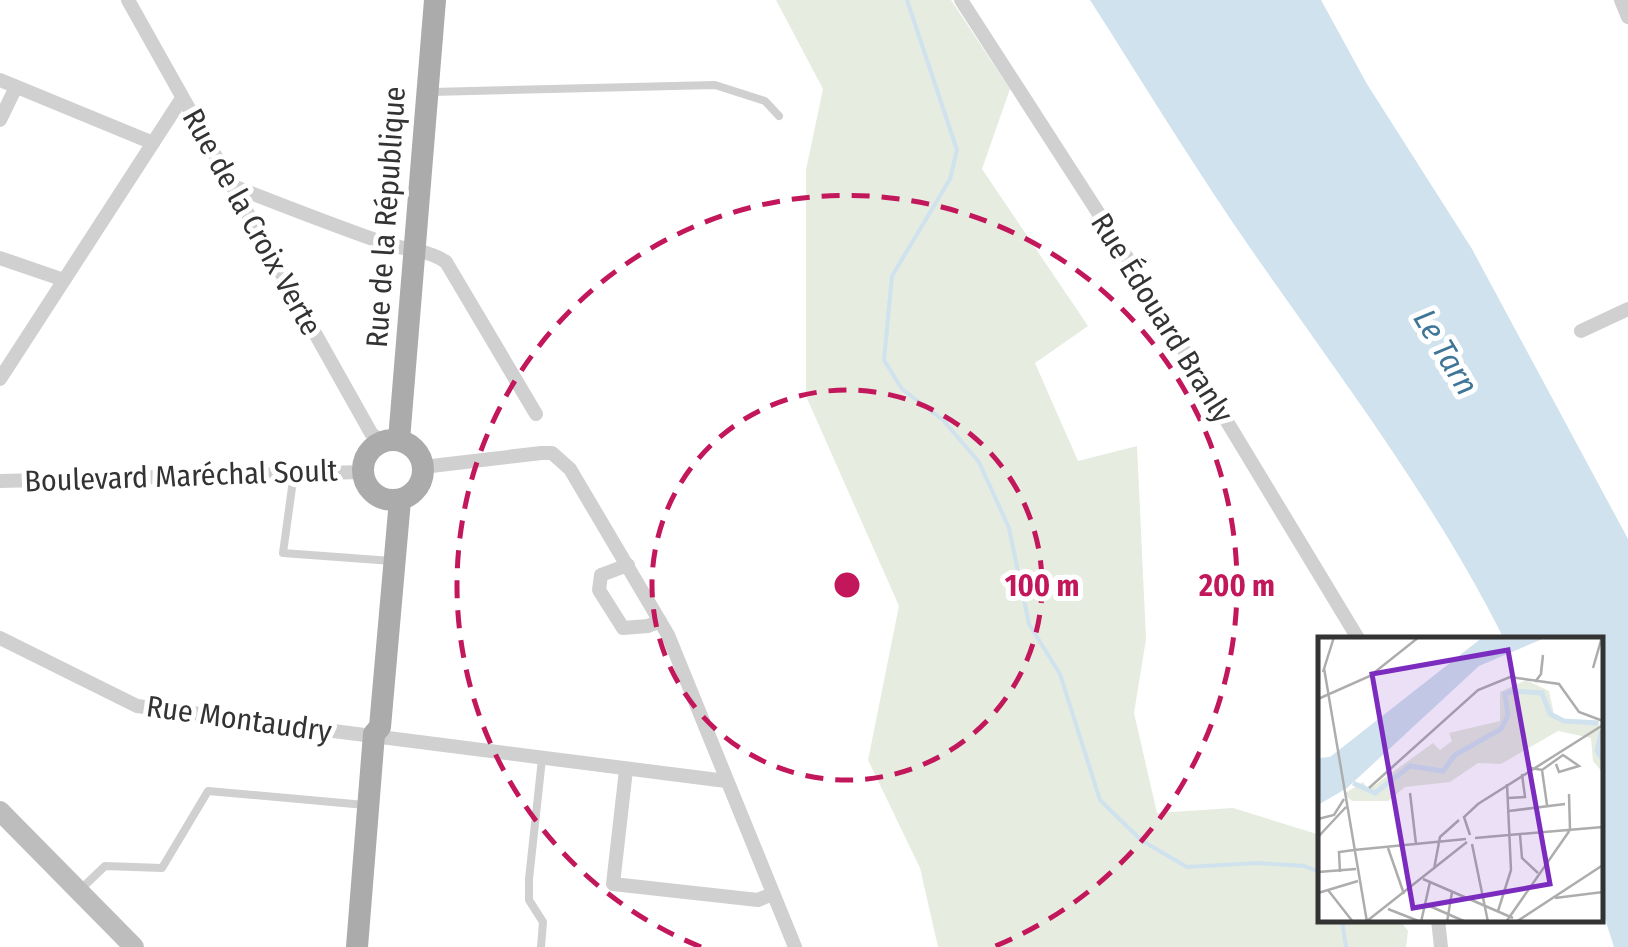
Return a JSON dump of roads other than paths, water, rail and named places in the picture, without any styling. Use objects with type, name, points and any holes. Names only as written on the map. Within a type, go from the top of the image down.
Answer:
[{"type":"main road","name":"Rue de la République","points":[[390,441],[413,251],[435,0]]},
{"type":"main road","points":[[390,441],[416,449],[423,467],[420,484],[392,500],[369,489],[362,472],[366,454],[390,441]]},
{"type":"main road","points":[[357,947],[374,736],[380,727],[392,500]]},
{"type":"main road","points":[[0,811],[134,947]]},
{"type":"street","name":"Rue de la Croix Verte","points":[[128,0],[371,433],[390,441]]},
{"type":"street","name":"Rue Édouard Branly","points":[[961,0],[1139,276],[1357,637]]},
{"type":"street","points":[[1621,0],[1628,17]]},
{"type":"street","points":[[0,80],[153,143]]},
{"type":"street","points":[[0,120],[16,86]]},
{"type":"street","points":[[0,379],[182,98]]},
{"type":"street","points":[[233,186],[294,212],[413,251],[436,254],[446,262],[536,414]]},
{"type":"street","points":[[0,258],[64,280]]},
{"type":"street","points":[[1580,331],[1628,308]]},
{"type":"street","points":[[423,467],[552,453],[570,469],[660,621],[688,679],[795,947]]},
{"type":"street","name":"Boulevard Maréchal Soult","points":[[0,481],[362,472]]},
{"type":"street","points":[[628,565],[601,575],[599,590],[623,628],[660,621]]},
{"type":"street","name":"Rue Montaudry","points":[[0,638],[137,706],[726,781]]},
{"type":"street","points":[[626,770],[613,884],[758,900],[772,894]]},
{"type":"street","points":[[1438,922],[1441,947]]},
{"type":"lane","points":[[425,92],[714,85],[764,101],[779,116]]},
{"type":"lane","points":[[294,473],[283,554],[387,560]]},
{"type":"lane","points":[[540,947],[543,922],[529,900],[529,879],[542,759]]},
{"type":"lane","points":[[78,891],[105,866],[162,868],[208,790],[368,806]]},
{"type":"water","name":"Le Tarn","points":[[1090,0],[1321,0],[1367,84],[1472,249],[1628,539],[1628,947],[1614,947],[1603,912],[1603,637],[1503,637],[1420,493],[1216,197]]},
{"type":"waterway","points":[[907,0],[957,150],[950,179],[892,276],[884,360],[902,389],[943,420],[979,462],[1009,528],[1029,624],[1060,674],[1100,800],[1141,840],[1187,867],[1258,863],[1304,866],[1318,871]]},
{"type":"waterway","points":[[1342,922],[1346,947]]}]
